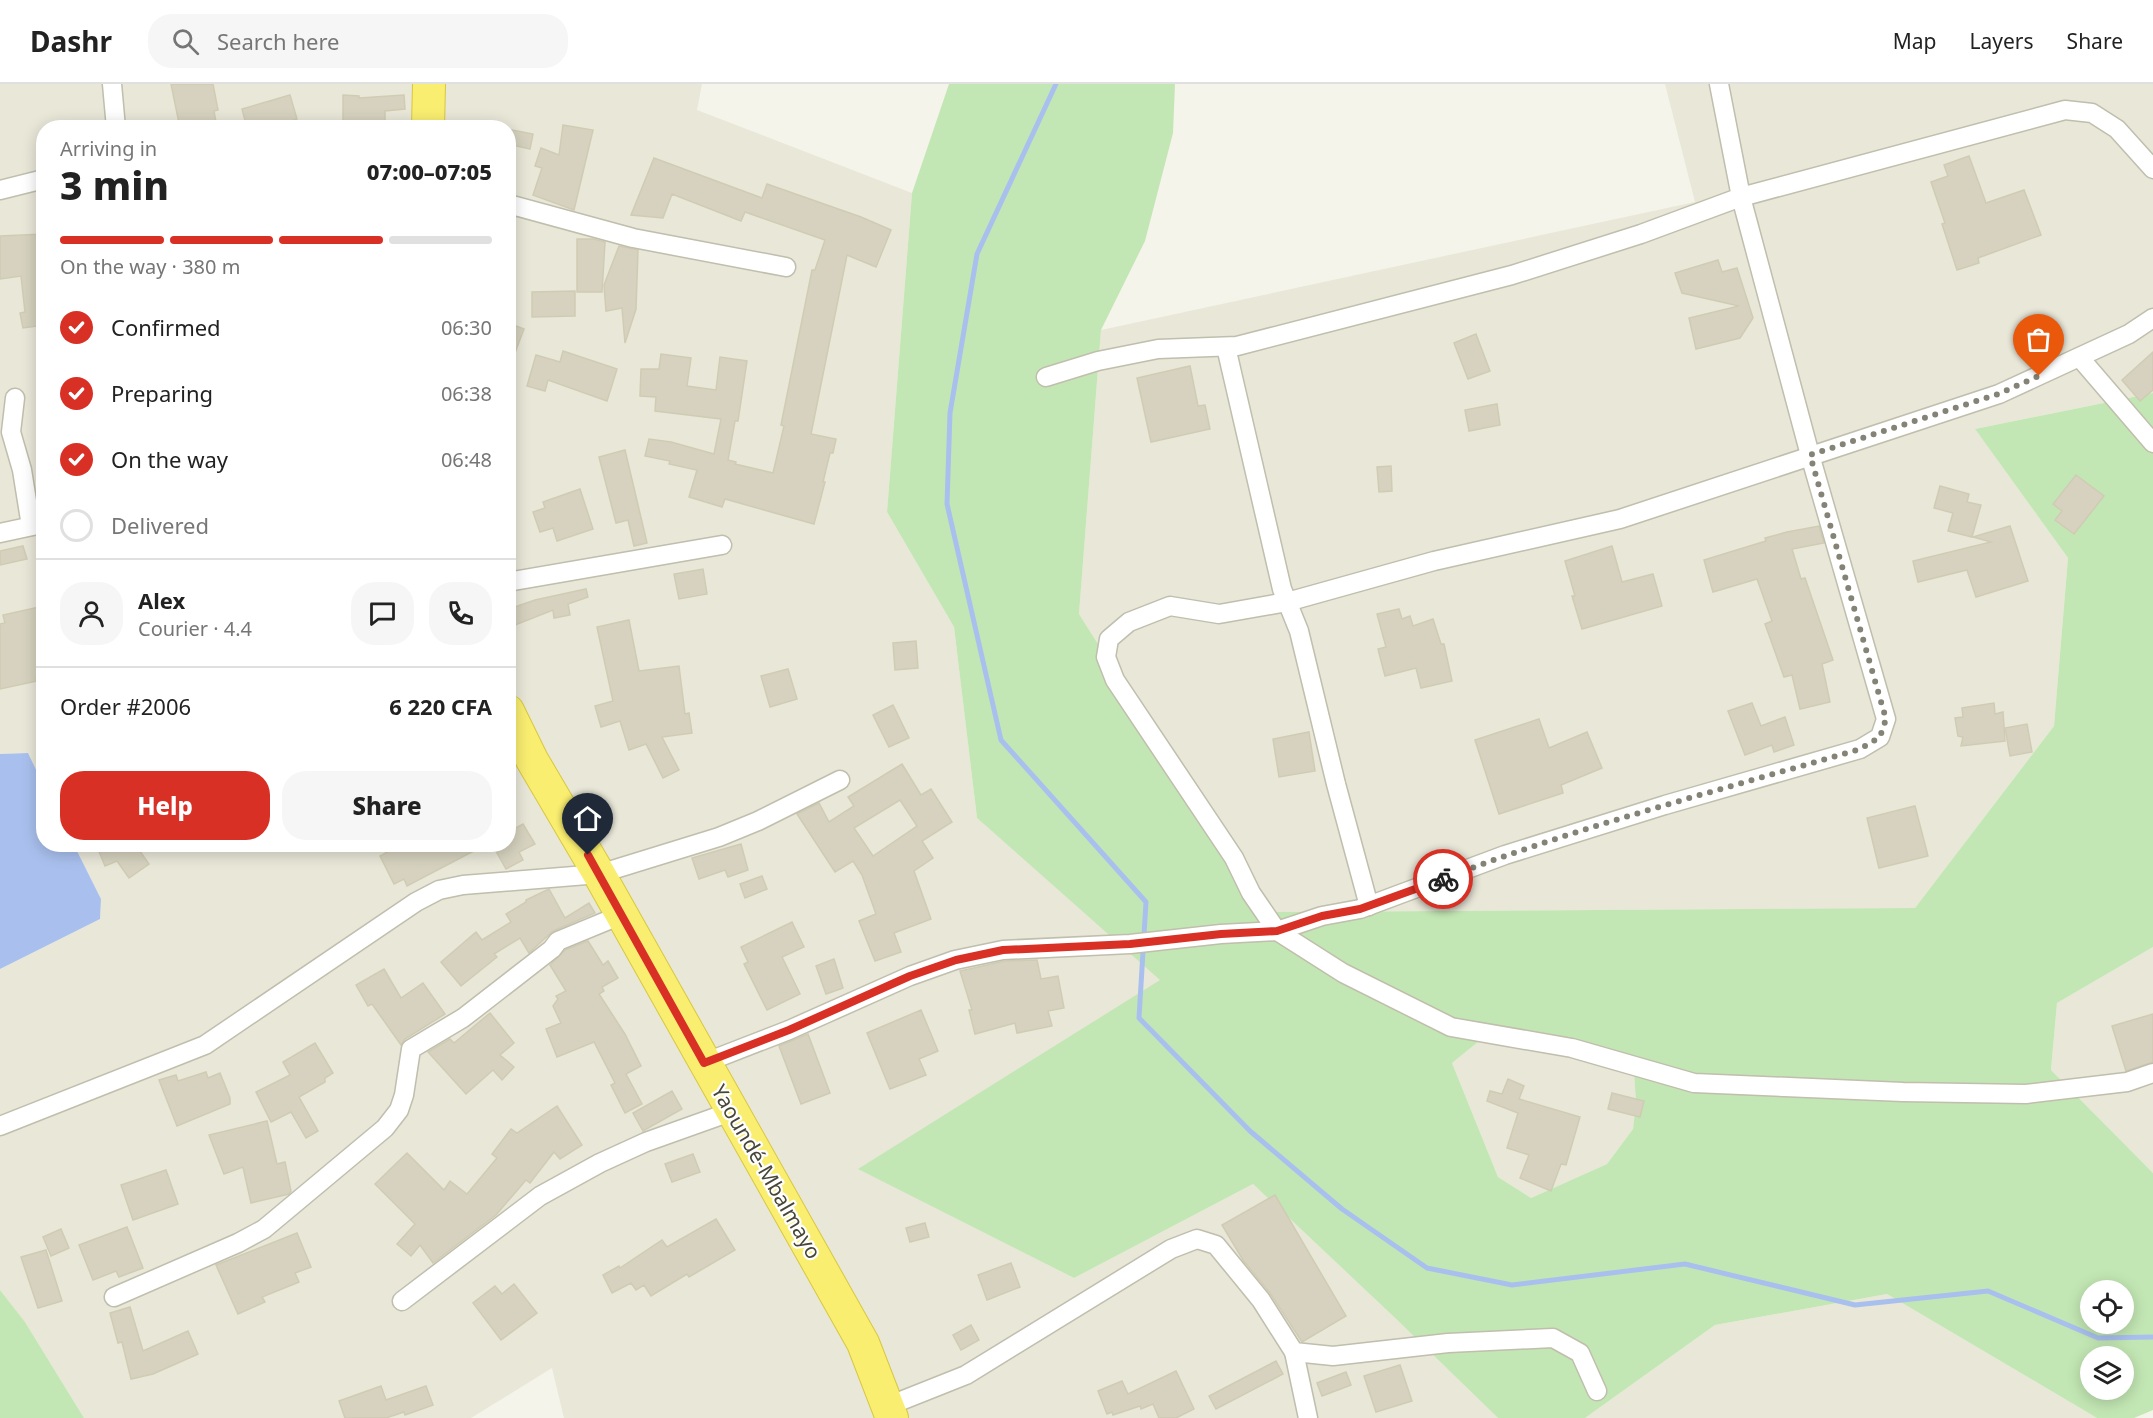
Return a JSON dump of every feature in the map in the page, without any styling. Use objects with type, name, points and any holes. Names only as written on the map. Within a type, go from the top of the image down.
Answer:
[{"type":"highway","points":[[428,120],[429,84]]},
{"type":"highway","name":"Yaoundé-Mbalmayo","points":[[516,727],[532,760],[599,874],[863,1343],[890,1412]]},
{"type":"street","points":[[112,84],[115,120]]},
{"type":"street","points":[[704,1063],[789,1030],[910,976],[956,960],[1003,950],[1130,944],[1221,934],[1277,931],[1322,916],[1369,906],[1505,855],[1665,805],[1860,749],[1880,737],[1886,719],[1810,455],[1741,197],[1719,84]]},
{"type":"street","points":[[1046,377],[1098,361],[1158,350],[1237,346],[1512,275],[1641,234],[1741,197],[2065,110],[2092,112],[2117,129],[2153,169]]},
{"type":"street","points":[[0,190],[36,182]]},
{"type":"street","points":[[516,206],[633,238],[786,267]]},
{"type":"street","points":[[2153,318],[2130,334],[1998,394],[1620,519],[1434,561],[1287,602],[1218,614],[1170,606],[1129,622],[1109,639],[1106,657],[1115,680],[1234,858],[1251,893],[1277,931],[1343,973],[1451,1027],[1572,1048],[1694,1083],[1904,1092],[2026,1094],[2127,1082],[2153,1073]]},
{"type":"street","points":[[1226,346],[1282,589],[1299,631],[1336,784],[1369,906]]},
{"type":"street","points":[[2080,358],[2153,443]]},
{"type":"street","points":[[15,398],[11,432],[36,521]]},
{"type":"street","points":[[0,533],[36,525]]},
{"type":"street","points":[[516,581],[722,545]]},
{"type":"street","points":[[0,1126],[205,1045],[416,902],[439,890],[495,881],[599,874],[719,837],[758,821],[840,780]]},
{"type":"street","points":[[114,1297],[238,1243],[264,1229],[385,1128],[399,1110],[404,1095],[411,1050],[463,1018],[552,949],[558,941],[621,915]]},
{"type":"street","points":[[402,1301],[550,1191],[600,1163],[646,1142],[733,1111]]},
{"type":"street","points":[[890,1412],[966,1375],[1171,1249],[1197,1239],[1216,1245],[1261,1300],[1294,1352],[1308,1418]]},
{"type":"street","points":[[1294,1352],[1333,1356],[1448,1343],[1553,1338],[1580,1353],[1597,1391]]},
{"type":"shaded area","points":[[0,84],[702,84],[697,110],[912,193],[887,512],[954,627],[977,818],[1161,980],[859,1169],[1074,1278],[1253,1184],[1498,1418],[564,1418],[552,1368],[471,1418],[84,1418],[25,1322],[0,1290],[0,969],[100,919],[101,899],[78,852],[516,852],[516,120],[36,120],[36,770],[28,753],[0,754]]},
{"type":"shaded area","points":[[1665,84],[2153,84],[2153,393],[1975,429],[2068,558],[2054,726],[1915,908],[1268,912],[1079,614],[1101,330],[1695,202]]},
{"type":"shaded area","points":[[2153,947],[2153,1173],[2051,1070],[2057,1003]]},
{"type":"shaded area","points":[[1499,1025],[1633,1060],[1636,1102],[1633,1129],[1607,1164],[1531,1198],[1498,1177],[1452,1063]]},
{"type":"shaded area","points":[[1887,1294],[2097,1418],[1585,1418],[1715,1325]]},
{"type":"green space","points":[[949,84],[1175,84],[1173,133],[1145,241],[1101,330],[1079,614],[1268,912],[1915,908],[2054,726],[2068,558],[1975,429],[2153,393],[2153,947],[2057,1003],[2051,1070],[2153,1173],[2153,1410],[2134,1418],[2097,1418],[1887,1294],[1715,1325],[1585,1418],[1498,1418],[1253,1184],[1074,1278],[858,1169],[1160,980],[977,818],[954,627],[887,512],[912,193]],"holes":[[[1499,1025],[1633,1060],[1636,1102],[1633,1129],[1607,1164],[1531,1198],[1498,1177],[1452,1063]]]},
{"type":"green space","points":[[0,1290],[25,1322],[84,1418],[0,1418]]},
{"type":"water","points":[[28,753],[36,770],[36,852],[78,852],[101,899],[100,919],[0,969],[0,754]]},
{"type":"building","points":[[171,84],[213,84],[218,110],[214,111],[216,120],[178,120]]},
{"type":"building","points":[[290,95],[297,119],[245,120],[242,109]]},
{"type":"building","points":[[343,95],[359,96],[359,98],[404,95],[405,109],[385,111],[385,120],[343,120]]},
{"type":"building","points":[[563,125],[593,130],[574,210],[533,195],[542,168],[535,166],[541,148],[559,155]]},
{"type":"building","points":[[516,131],[533,134],[530,149],[516,146]]},
{"type":"building","points":[[1969,156],[1986,203],[2024,190],[2041,235],[1978,258],[1979,263],[1957,270],[1942,224],[1945,223],[1931,182],[1948,176],[1944,165]]},
{"type":"building","points":[[654,158],[762,198],[767,184],[891,230],[876,267],[847,255],[811,434],[836,439],[833,453],[830,453],[814,524],[725,499],[722,507],[689,497],[697,470],[645,456],[649,439],[671,442],[714,454],[721,419],[655,411],[656,397],[640,396],[641,369],[659,369],[661,354],[691,358],[687,386],[716,390],[720,357],[747,361],[738,421],[735,421],[728,460],[736,462],[735,464],[773,473],[784,426],[781,425],[812,270],[815,270],[825,240],[745,212],[741,221],[672,194],[663,218],[631,215]]},
{"type":"building","points":[[36,234],[36,326],[23,328],[20,313],[25,312],[21,276],[0,279],[0,236]]},
{"type":"building","points":[[577,239],[605,242],[602,292],[577,292]]},
{"type":"building","points":[[619,246],[638,250],[636,309],[625,343],[622,308],[606,311],[604,285]]},
{"type":"building","points":[[1718,260],[1722,272],[1737,268],[1753,318],[1740,338],[1696,349],[1689,318],[1739,306],[1682,293],[1675,273]]},
{"type":"building","points":[[575,291],[575,316],[532,317],[532,292]]},
{"type":"building","points":[[516,326],[524,329],[516,350]]},
{"type":"building","points":[[1476,334],[1490,371],[1468,379],[1454,343]]},
{"type":"building","points":[[563,351],[617,369],[607,401],[548,380],[545,391],[527,386],[536,355],[560,362]]},
{"type":"building","points":[[2153,352],[2153,390],[2140,401],[2122,380]]},
{"type":"building","points":[[1190,366],[1198,406],[1205,405],[1210,429],[1151,442],[1137,378]]},
{"type":"building","points":[[1497,404],[1500,425],[1469,431],[1465,410]]},
{"type":"building","points":[[625,450],[647,543],[634,546],[628,520],[616,523],[599,457]]},
{"type":"building","points":[[1391,466],[1392,491],[1379,492],[1377,467]]},
{"type":"building","points":[[2076,475],[2104,496],[2074,534],[2055,520],[2062,511],[2053,504]]},
{"type":"building","points":[[1940,486],[1969,494],[1967,502],[1981,505],[1972,537],[1948,531],[1953,513],[1934,508]]},
{"type":"building","points":[[580,489],[593,529],[557,541],[553,528],[540,532],[533,512],[545,508],[543,502]]},
{"type":"building","points":[[1819,526],[1824,543],[1792,549],[1801,579],[1805,578],[1833,660],[1822,664],[1830,702],[1800,709],[1792,675],[1784,677],[1765,624],[1772,621],[1757,579],[1713,592],[1704,560],[1766,541],[1765,538]]},
{"type":"building","points":[[2010,526],[2028,581],[1976,597],[1967,570],[1918,582],[1913,561],[1991,542],[1973,537]]},
{"type":"building","points":[[23,546],[27,559],[0,565],[0,551]]},
{"type":"building","points":[[1612,546],[1622,582],[1653,574],[1662,606],[1582,629],[1565,561]]},
{"type":"building","points":[[703,569],[707,594],[679,599],[674,574]]},
{"type":"building","points":[[586,589],[588,597],[568,604],[570,615],[554,618],[553,610],[516,625],[516,607]]},
{"type":"building","points":[[36,608],[36,681],[0,689],[0,624],[5,623],[3,615]]},
{"type":"building","points":[[1399,609],[1402,619],[1410,616],[1413,626],[1433,619],[1441,644],[1444,644],[1452,681],[1421,688],[1416,668],[1385,676],[1378,649],[1386,647],[1377,614]]},
{"type":"building","points":[[629,620],[639,671],[679,666],[685,714],[689,713],[692,733],[662,737],[679,770],[663,778],[646,744],[629,750],[620,721],[601,727],[595,706],[613,701],[597,627]]},
{"type":"building","points":[[916,641],[918,668],[895,670],[893,643]]},
{"type":"building","points":[[788,669],[797,699],[770,707],[761,676]]},
{"type":"building","points":[[1752,703],[1761,726],[1785,717],[1794,745],[1774,752],[1772,745],[1745,755],[1728,711]]},
{"type":"building","points":[[1994,703],[1995,714],[2003,712],[2005,741],[1961,746],[1963,737],[1958,736],[1955,718],[1963,717],[1962,708]]},
{"type":"building","points":[[893,705],[909,738],[889,747],[873,715]]},
{"type":"building","points":[[1539,719],[1549,748],[1587,732],[1602,768],[1561,785],[1563,793],[1499,814],[1475,740]]},
{"type":"building","points":[[2027,724],[2032,752],[2010,756],[2005,728]]},
{"type":"building","points":[[1309,732],[1315,771],[1279,777],[1273,739]]},
{"type":"building","points":[[902,764],[921,795],[931,789],[952,822],[922,841],[933,858],[914,871],[931,919],[894,933],[901,952],[875,961],[859,921],[876,914],[862,875],[853,861],[835,872],[797,814],[819,803],[829,822],[854,806],[848,797]],"holes":[[[900,800],[917,826],[873,856],[854,828]]]},
{"type":"building","points":[[1915,806],[1928,856],[1879,868],[1867,818]]},
{"type":"building","points":[[523,824],[535,844],[519,852],[523,860],[506,869],[496,852],[516,852],[516,828]]},
{"type":"building","points":[[741,844],[748,870],[728,877],[725,870],[699,879],[692,858]]},
{"type":"building","points":[[99,852],[141,852],[149,864],[129,878],[117,861],[105,866]]},
{"type":"building","points":[[387,852],[472,852],[407,886],[404,879],[394,884],[380,856]]},
{"type":"building","points":[[762,876],[767,889],[745,898],[740,884]]},
{"type":"building","points":[[549,889],[565,918],[589,903],[595,913],[553,931],[529,953],[520,938],[494,954],[497,957],[461,986],[441,962],[476,932],[482,940],[511,922],[506,914],[526,900]]},
{"type":"building","points":[[792,922],[804,947],[782,957],[800,994],[767,1010],[744,964],[748,962],[741,947]]},
{"type":"building","points":[[588,941],[603,965],[608,961],[618,978],[602,987],[604,991],[599,994],[625,1034],[641,1066],[626,1074],[642,1104],[625,1113],[611,1085],[615,1083],[594,1042],[557,1057],[546,1029],[561,1023],[553,1006],[558,999],[556,996],[566,991],[550,965],[565,950]]},
{"type":"building","points":[[834,959],[843,988],[826,994],[816,966]]},
{"type":"building","points":[[1037,960],[1041,979],[1058,976],[1064,1008],[1048,1011],[1052,1026],[1017,1033],[1015,1023],[975,1034],[969,1010],[972,1010],[960,971],[1005,961]]},
{"type":"building","points":[[384,969],[401,998],[423,983],[445,1014],[405,1039],[401,1045],[372,1004],[368,1006],[356,985]]},
{"type":"building","points":[[921,1010],[938,1051],[919,1059],[926,1075],[890,1089],[867,1033]]},
{"type":"building","points":[[490,1013],[514,1043],[500,1055],[514,1067],[502,1080],[493,1070],[466,1094],[428,1052],[450,1039],[454,1043]]},
{"type":"building","points":[[2153,1014],[2153,1062],[2126,1071],[2112,1026]]},
{"type":"building","points":[[808,1034],[830,1093],[801,1104],[779,1046]]},
{"type":"building","points":[[315,1043],[333,1073],[325,1078],[325,1082],[299,1097],[318,1131],[306,1138],[291,1112],[271,1122],[256,1092],[290,1075],[283,1062]]},
{"type":"building","points":[[206,1072],[208,1078],[220,1073],[230,1098],[230,1104],[177,1126],[159,1080],[176,1075],[178,1081]]},
{"type":"building","points":[[1508,1079],[1524,1086],[1519,1099],[1580,1117],[1566,1165],[1561,1164],[1551,1191],[1520,1178],[1529,1155],[1507,1148],[1518,1113],[1487,1101],[1490,1091],[1502,1094]]},
{"type":"building","points":[[672,1091],[682,1109],[643,1131],[633,1113]]},
{"type":"building","points":[[1612,1093],[1644,1101],[1640,1117],[1608,1109]]},
{"type":"building","points":[[557,1106],[582,1145],[560,1159],[554,1152],[530,1183],[526,1180],[496,1215],[433,1263],[420,1245],[411,1256],[397,1244],[415,1224],[375,1184],[407,1153],[444,1190],[450,1181],[467,1194],[497,1158],[492,1154],[511,1129],[517,1133]]},
{"type":"building","points":[[267,1121],[277,1164],[285,1162],[291,1191],[289,1194],[251,1203],[243,1167],[224,1174],[209,1135]]},
{"type":"building","points":[[693,1154],[700,1172],[672,1182],[665,1164]]},
{"type":"building","points":[[166,1170],[178,1204],[133,1220],[121,1185]]},
{"type":"building","points":[[1275,1195],[1346,1316],[1302,1342],[1270,1293],[1243,1260],[1222,1225]]},
{"type":"building","points":[[716,1219],[735,1250],[689,1277],[687,1274],[651,1296],[644,1285],[636,1290],[631,1283],[612,1293],[603,1275],[619,1266],[620,1268],[662,1240],[667,1247]]},
{"type":"building","points":[[925,1223],[929,1237],[910,1242],[906,1228]]},
{"type":"building","points":[[127,1227],[143,1268],[119,1277],[116,1271],[93,1280],[79,1245]]},
{"type":"building","points":[[61,1229],[69,1248],[51,1256],[43,1237]]},
{"type":"building","points":[[297,1233],[311,1267],[295,1273],[299,1282],[262,1297],[265,1302],[238,1314],[216,1265]]},
{"type":"building","points":[[46,1250],[62,1301],[38,1308],[21,1257]]},
{"type":"building","points":[[1011,1263],[1020,1287],[987,1300],[978,1275]]},
{"type":"building","points":[[514,1284],[537,1313],[501,1340],[473,1303],[495,1286],[502,1294]]},
{"type":"building","points":[[130,1307],[143,1351],[188,1331],[198,1354],[153,1374],[131,1379],[122,1342],[118,1343],[110,1313]]},
{"type":"building","points":[[971,1325],[979,1340],[961,1350],[953,1335]]},
{"type":"building","points":[[1276,1361],[1283,1374],[1216,1409],[1209,1396]]},
{"type":"building","points":[[1400,1365],[1412,1401],[1376,1412],[1364,1376]]},
{"type":"building","points":[[1176,1371],[1194,1409],[1176,1418],[1159,1418],[1153,1404],[1141,1409],[1140,1406],[1113,1415],[1112,1412],[1107,1414],[1098,1391],[1122,1381],[1128,1394]]},
{"type":"building","points":[[1346,1372],[1351,1385],[1322,1396],[1317,1383]]},
{"type":"building","points":[[381,1386],[386,1400],[426,1386],[433,1405],[405,1415],[404,1412],[386,1418],[345,1418],[339,1401]]},
{"type":"waterway","points":[[1056,84],[977,254],[950,413],[947,504],[1001,740],[1146,902],[1139,1018],[1250,1131],[1342,1209],[1427,1268],[1512,1285],[1685,1264],[1855,1305],[1988,1291],[2098,1338],[2153,1337]]},
{"type":"way so far","points":[[1443,879],[1505,855],[1665,805],[1860,749],[1880,737],[1886,719],[1810,455],[1998,394],[2039,376]]},
{"type":"route","points":[[588,855],[704,1063],[789,1030],[910,976],[956,960],[1003,950],[1130,944],[1221,934],[1277,931],[1322,916],[1360,909],[1443,879]]}]
